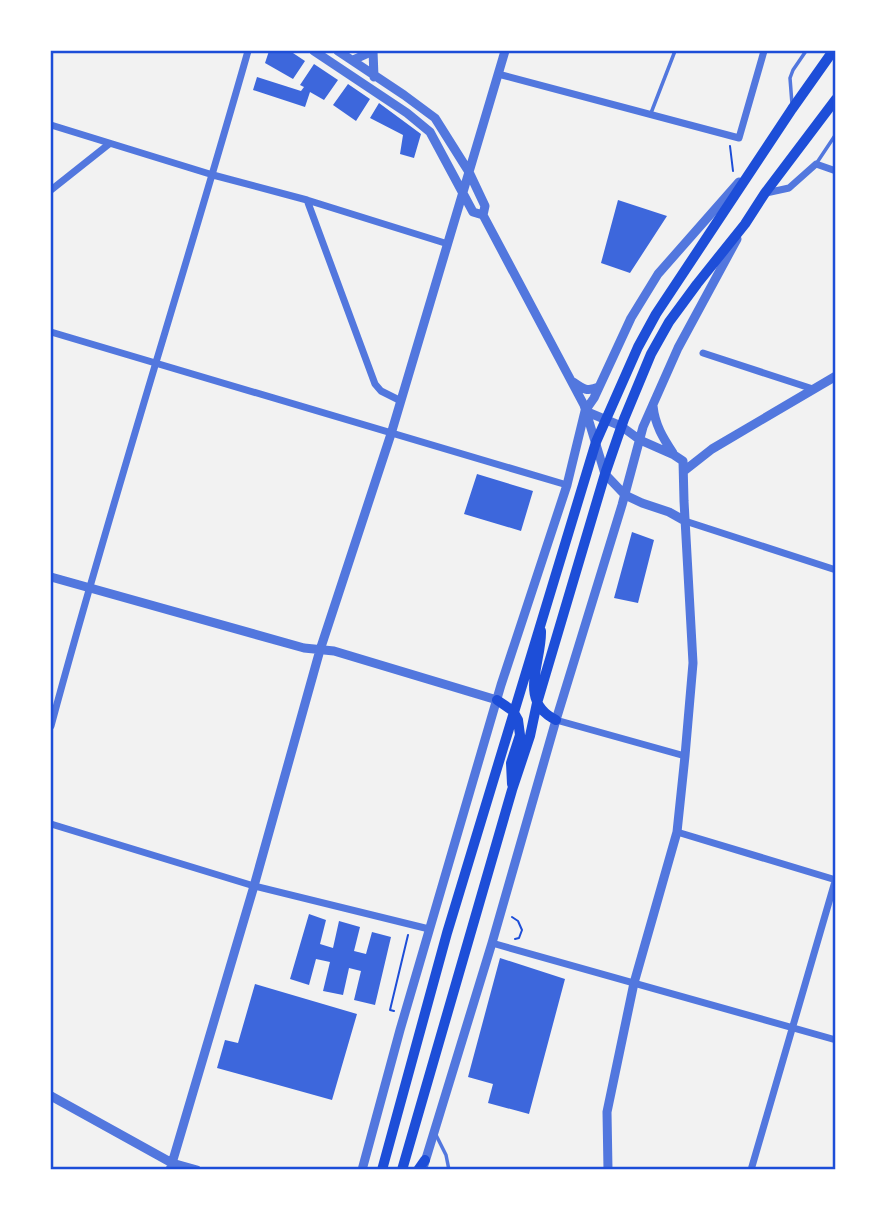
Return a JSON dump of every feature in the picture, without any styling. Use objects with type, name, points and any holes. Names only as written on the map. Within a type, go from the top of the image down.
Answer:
[{"type":"main road","points":[[382,1170],[447,933],[596,442],[638,347],[656,314],[833,51]]},
{"type":"main road","points":[[402,1170],[530,736],[537,703],[621,426],[651,354],[670,322],[836,99]]},
{"type":"main road","points":[[541,621],[541,645],[534,693],[537,703],[548,716],[556,720]]},
{"type":"main road","points":[[497,700],[513,711],[518,720],[520,735],[511,763],[512,790]]},
{"type":"street","points":[[51,726],[88,588],[248,51]]},
{"type":"street","points":[[314,51],[377,92],[430,132],[584,405],[605,474],[625,495],[685,521],[836,570]]},
{"type":"street","points":[[338,51],[435,118],[469,172],[485,206],[478,214],[465,215],[453,228]]},
{"type":"street","points":[[353,60],[373,51],[373,74],[377,92]]},
{"type":"street","points":[[171,1167],[254,887],[320,650],[391,434],[505,51]]},
{"type":"street","points":[[498,74],[740,138],[764,51]]},
{"type":"street","points":[[51,125],[449,244]]},
{"type":"street","points":[[51,190],[109,144]]},
{"type":"street","points":[[362,1170],[429,929],[497,700],[567,485],[585,411],[631,318],[658,274],[758,163]]},
{"type":"street","points":[[765,193],[789,188],[816,164],[836,171]]},
{"type":"street","points":[[307,200],[375,384],[381,391],[401,401]]},
{"type":"street","points":[[422,1167],[492,943],[643,427],[678,348],[745,224]]},
{"type":"street","points":[[51,332],[567,485]]},
{"type":"street","points":[[703,353],[813,389]]},
{"type":"street","points":[[684,466],[835,374]]},
{"type":"street","points":[[569,379],[584,390],[590,391],[599,387]]},
{"type":"street","points":[[608,1170],[607,1112],[634,983],[677,832],[693,663],[684,466],[657,427],[653,405]]},
{"type":"street","points":[[585,411],[607,419],[640,440],[674,455]]},
{"type":"street","points":[[669,512],[678,509],[684,501]]},
{"type":"street","points":[[51,577],[304,648],[334,651],[497,700]]},
{"type":"street","points":[[556,720],[685,756]]},
{"type":"street","points":[[51,824],[254,887],[429,929]]},
{"type":"street","points":[[677,832],[836,879],[751,1170]]},
{"type":"street","points":[[492,943],[836,1040]]},
{"type":"street","points":[[51,1097],[171,1167],[197,1170]]},
{"type":"lane","points":[[651,115],[675,51]]},
{"type":"lane","points":[[792,109],[790,78],[806,51]]},
{"type":"lane","points":[[816,164],[836,134]]},
{"type":"lane","points":[[434,1132],[446,1155],[449,1170]]},
{"type":"path","points":[[729,136],[735,186]]},
{"type":"path","points":[[395,1012],[390,1010],[408,935],[416,935]]},
{"type":"building","points":[[269,51],[290,51],[305,61],[293,79],[265,63]]},
{"type":"building","points":[[314,64],[338,80],[324,100],[310,92],[305,107],[253,90],[257,77],[301,91],[304,87],[300,85]]},
{"type":"building","points":[[348,84],[370,99],[356,121],[333,105]]},
{"type":"building","points":[[379,103],[421,134],[414,158],[400,154],[403,135],[370,118]]},
{"type":"building","points":[[618,200],[667,216],[630,273],[601,263]]},
{"type":"building","points":[[477,474],[533,491],[521,531],[464,514]]},
{"type":"building","points":[[632,532],[654,540],[638,603],[614,598]]},
{"type":"building","points":[[309,914],[326,920],[320,944],[333,948],[339,921],[360,927],[354,951],[366,954],[372,932],[391,937],[375,1005],[354,1000],[361,971],[349,968],[343,995],[323,991],[330,962],[316,959],[309,985],[290,979]]},
{"type":"building","points":[[500,958],[565,979],[529,1114],[488,1103],[493,1084],[468,1077]]},
{"type":"building","points":[[255,984],[357,1014],[332,1100],[217,1068],[225,1040],[238,1043]]}]
